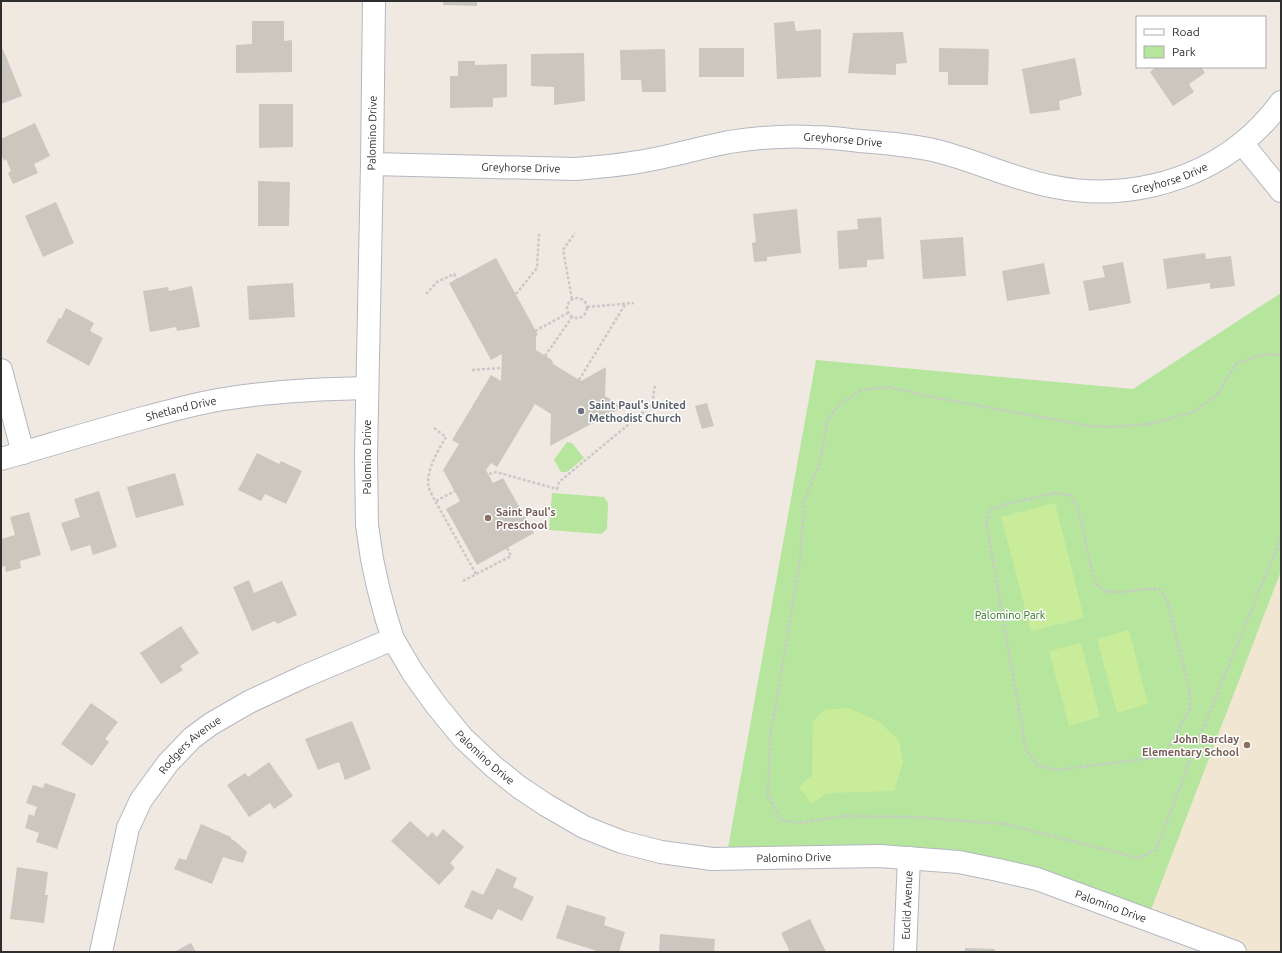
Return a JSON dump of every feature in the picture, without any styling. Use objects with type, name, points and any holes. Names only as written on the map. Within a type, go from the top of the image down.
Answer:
[{"type":"street","name":"Palomino Drive","points":[[374,1],[366,456],[367,525],[378,587],[394,639],[413,673],[436,705],[463,738],[494,767],[519,787],[546,805],[584,827],[622,842],[661,852],[712,859],[880,856],[959,862],[1037,879],[1234,952]]},
{"type":"street","name":"Greyhorse Drive","points":[[372,164],[575,169],[648,160],[728,143],[756,139],[784,136],[812,136],[898,144],[936,151],[974,161],[1024,179],[1055,188],[1088,192],[1120,191],[1152,186],[1183,177],[1212,163],[1242,143],[1269,118],[1281,102]]},
{"type":"street","points":[[1242,143],[1281,191]]},
{"type":"street","points":[[1,370],[23,453]]},
{"type":"street","name":"Shetland Drive","points":[[1,459],[106,428],[182,408],[224,399],[325,389],[367,388]]},
{"type":"street","name":"Rodgers Avenue","points":[[101,952],[128,828],[141,800],[168,763],[192,738],[211,724],[249,702],[305,676],[394,639]]},
{"type":"street","name":"Euclid Avenue","points":[[904,952],[909,858]]},
{"type":"path","points":[[572,299],[563,250],[575,233]]},
{"type":"path","points":[[516,294],[537,268],[539,234]]},
{"type":"path","points":[[426,294],[437,282],[454,274],[456,279]]},
{"type":"path","points":[[572,299],[582,299],[587,307],[583,315],[578,318],[572,317],[568,313],[568,303],[572,299]]},
{"type":"path","points":[[587,307],[634,302]]},
{"type":"path","points":[[579,380],[626,303]]},
{"type":"path","points":[[535,331],[568,313]]},
{"type":"path","points":[[545,356],[572,317]]},
{"type":"path","points":[[1281,355],[1263,354],[1236,364],[1216,396],[1193,412],[1150,424],[1111,427],[1090,426],[937,398],[889,387],[860,390],[838,406],[828,419],[820,463],[804,501],[800,560],[770,738],[768,795],[781,820],[799,822],[846,816],[916,817],[1006,824],[1138,858],[1156,850],[1193,753],[1281,538]]},
{"type":"path","points":[[472,370],[501,368]]},
{"type":"path","points":[[489,474],[496,472],[557,489],[559,482],[652,405],[655,385]]},
{"type":"path","points":[[434,428],[446,438],[437,452],[430,470],[429,487],[476,574]]},
{"type":"path","points":[[436,502],[455,491]]},
{"type":"path","points":[[1166,755],[1190,708],[1190,694],[1168,602],[1159,589],[1107,592],[1097,585],[1093,575],[1078,509],[1070,495],[1054,493],[1007,504],[990,510],[986,521],[1026,750],[1038,765],[1056,770],[1166,755],[1193,753]]},
{"type":"path","points":[[463,581],[511,556],[507,548]]},
{"type":"shaded area","name":"John Barclay Elementary School","points":[[1281,571],[1281,952],[1234,952],[1147,920]]},
{"type":"green space","name":"Palomino Park","points":[[1281,293],[1281,571],[1147,920],[998,870],[726,859],[816,360],[1133,389]]},
{"type":"green space","points":[[567,442],[572,443],[584,458],[567,472],[561,472],[554,460]]},
{"type":"green space","points":[[552,493],[604,497],[608,503],[607,529],[601,534],[549,530]]},
{"type":"green space","points":[[1055,503],[1084,618],[1031,631],[1001,517]]},
{"type":"green space","points":[[1129,630],[1148,704],[1117,713],[1097,639]]},
{"type":"green space","points":[[1081,643],[1100,717],[1069,726],[1049,651]]},
{"type":"green space","points":[[848,708],[878,721],[899,740],[903,762],[894,791],[827,793],[811,804],[799,787],[812,775],[813,721],[824,710]]},
{"type":"building","points":[[443,1],[477,1],[477,6],[443,5]]},
{"type":"building","points":[[252,21],[284,21],[284,41],[292,40],[292,72],[236,73],[236,45],[252,44]]},
{"type":"building","points":[[794,21],[796,31],[821,29],[821,77],[777,79],[774,23]]},
{"type":"building","points":[[903,32],[907,63],[896,64],[896,75],[848,73],[853,33]]},
{"type":"building","points":[[699,48],[744,48],[744,77],[699,77]]},
{"type":"building","points":[[939,48],[989,49],[988,85],[948,85],[948,72],[939,72]]},
{"type":"building","points":[[1,49],[3,49],[22,96],[1,104]]},
{"type":"building","points":[[665,49],[666,92],[642,92],[641,80],[621,80],[620,50]]},
{"type":"building","points":[[584,53],[585,101],[554,105],[554,87],[531,86],[531,54]]},
{"type":"building","points":[[1075,58],[1082,95],[1059,101],[1060,110],[1030,114],[1022,69]]},
{"type":"building","points":[[458,61],[475,61],[475,65],[507,64],[507,97],[493,98],[493,107],[450,108],[450,76],[458,76]]},
{"type":"building","points":[[1155,68],[1202,68],[1205,73],[1189,84],[1194,92],[1173,106],[1150,72]]},
{"type":"building","points":[[259,104],[293,104],[293,147],[259,148]]},
{"type":"building","points":[[35,123],[50,156],[34,164],[38,173],[13,184],[8,173],[11,171],[6,159],[4,161],[1,154],[1,139]]},
{"type":"building","points":[[258,181],[290,182],[289,226],[258,226]]},
{"type":"building","points":[[56,202],[74,243],[43,257],[25,216]]},
{"type":"building","points":[[797,209],[801,253],[767,257],[767,261],[754,262],[752,243],[756,242],[753,214]]},
{"type":"building","points":[[881,217],[884,259],[867,260],[867,267],[839,269],[837,231],[858,229],[857,219]]},
{"type":"building","points":[[963,237],[966,276],[923,279],[920,240]]},
{"type":"building","points":[[1205,253],[1206,259],[1231,256],[1235,286],[1210,289],[1210,283],[1167,289],[1163,259]]},
{"type":"building","name":"Saint Paul's United Methodist Church","points":[[496,258],[538,335],[536,336],[536,350],[552,360],[553,364],[581,381],[606,367],[605,396],[623,407],[550,446],[551,414],[535,404],[497,467],[491,463],[486,470],[493,483],[503,478],[534,533],[477,565],[446,509],[460,501],[443,470],[459,444],[452,440],[491,375],[501,381],[502,354],[491,360],[449,283]]},
{"type":"building","points":[[1123,262],[1131,303],[1089,311],[1083,281],[1105,277],[1102,266]]},
{"type":"building","points":[[1044,263],[1050,294],[1007,301],[1002,271]]},
{"type":"building","points":[[293,283],[295,317],[249,320],[247,286]]},
{"type":"building","points":[[192,286],[200,327],[177,331],[176,327],[150,332],[143,291],[168,287],[169,291]]},
{"type":"building","points":[[66,308],[94,323],[90,331],[103,338],[89,366],[46,342],[59,318],[61,319]]},
{"type":"building","points":[[707,403],[714,426],[702,429],[695,406]]},
{"type":"building","points":[[257,453],[279,464],[281,461],[302,471],[286,504],[265,494],[261,501],[238,490]]},
{"type":"building","points":[[175,473],[184,505],[136,518],[127,487]]},
{"type":"building","points":[[99,491],[117,547],[93,555],[90,545],[71,551],[61,523],[80,517],[74,499]]},
{"type":"building","points":[[29,512],[41,555],[20,561],[21,568],[6,572],[5,566],[1,567],[1,539],[15,535],[10,517]]},
{"type":"building","points":[[249,580],[254,593],[282,581],[297,615],[277,624],[275,621],[252,631],[233,587]]},
{"type":"building","points":[[181,626],[199,653],[180,666],[183,670],[161,684],[140,653]]},
{"type":"building","points":[[91,703],[118,722],[105,739],[109,742],[92,766],[61,744]]},
{"type":"building","points":[[352,721],[371,769],[345,780],[339,762],[318,770],[305,739]]},
{"type":"building","points":[[269,762],[293,796],[274,809],[270,803],[249,817],[227,785],[245,773],[248,777]]},
{"type":"building","points":[[45,783],[76,794],[57,849],[36,842],[39,833],[25,828],[29,814],[34,816],[37,807],[26,803],[33,785],[43,788]]},
{"type":"building","points":[[410,821],[428,837],[432,832],[437,837],[443,829],[464,847],[450,863],[455,868],[439,885],[391,841]]},
{"type":"building","points":[[201,824],[231,837],[231,839],[247,852],[243,863],[223,857],[212,884],[174,869],[179,858],[186,860]]},
{"type":"building","points":[[17,867],[48,872],[45,895],[48,895],[44,923],[10,919]]},
{"type":"building","points":[[497,868],[517,878],[513,887],[534,897],[522,921],[498,909],[492,920],[464,907],[472,890],[483,895]]},
{"type":"building","points":[[567,905],[606,917],[604,925],[625,932],[619,952],[600,952],[556,938]]},
{"type":"building","points":[[810,919],[826,952],[786,952],[789,950],[781,933]]},
{"type":"building","points":[[660,934],[715,939],[714,952],[659,952]]},
{"type":"building","points":[[191,943],[196,952],[174,952]]},
{"type":"building","points":[[965,948],[995,949],[995,952],[965,952]]},
{"type":"place","name":"Saint Paul's United Methodist Church","points":[[581,411]]},
{"type":"place","name":"Saint Paul's Preschool","points":[[488,518]]},
{"type":"place","name":"John Barclay Elementary School","points":[[1247,745]]}]
